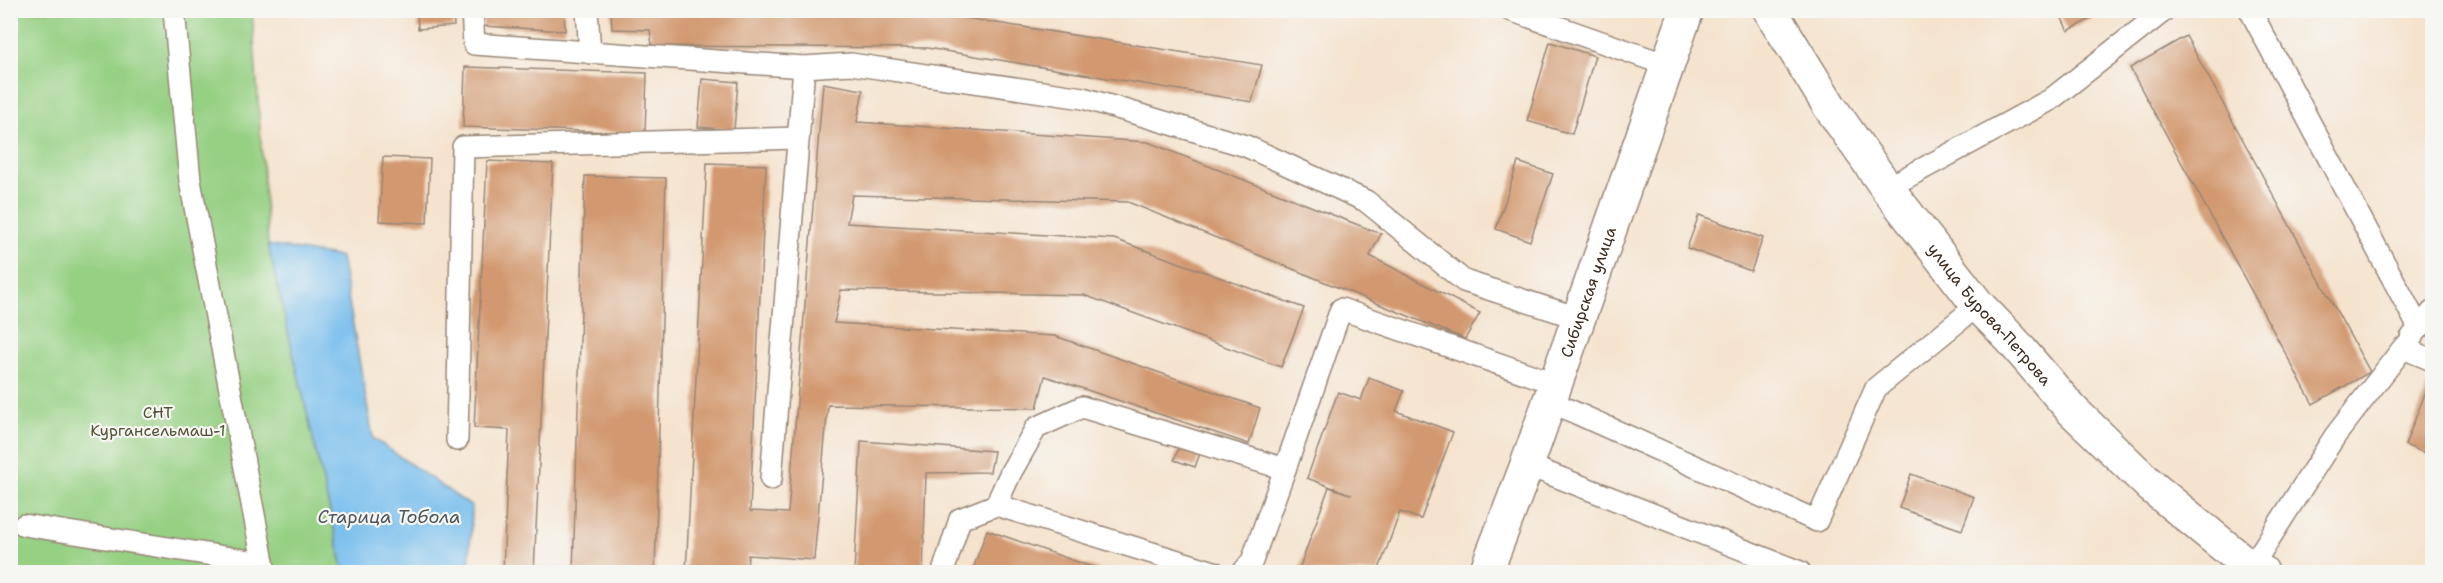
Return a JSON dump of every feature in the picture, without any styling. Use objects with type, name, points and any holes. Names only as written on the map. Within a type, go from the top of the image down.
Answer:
[{"type":"main road","name":"Сибирская улица","points":[[1486,573],[1527,465],[1687,10]]},
{"type":"main road","name":"улица Бурова-Петрова","points":[[1770,10],[1830,107],[1887,188],[1977,305],[2010,338],[2072,410],[2136,472],[2254,571]]},
{"type":"lane","points":[[24,525],[263,568],[190,181],[174,10]]},
{"type":"lane","points":[[472,10],[474,44],[804,67],[851,63],[1083,98],[1246,146],[1366,201],[1464,281],[1578,318]]},
{"type":"lane","points":[[587,10],[590,53]]},
{"type":"lane","points":[[1510,10],[1667,65]]},
{"type":"lane","points":[[1887,188],[2050,100],[2164,10]]},
{"type":"lane","points":[[2250,10],[2426,320],[2335,436],[2254,571]]},
{"type":"lane","points":[[771,479],[804,67]]},
{"type":"lane","points":[[457,440],[463,147],[798,138]]},
{"type":"lane","points":[[1243,573],[1252,561],[1341,309],[1552,392],[1817,521],[1876,388],[1977,305]]},
{"type":"lane","points":[[2403,348],[2433,360]]},
{"type":"lane","points":[[996,505],[1011,472],[1036,428],[1082,407],[1285,469]]},
{"type":"lane","points":[[1527,465],[1800,573]]},
{"type":"lane","points":[[943,573],[960,519],[996,505],[1214,573]]},
{"type":"green space","name":"СНТ Кургансельмаш-1","points":[[10,11],[252,11],[268,245],[344,572],[11,572]]},
{"type":"water","name":"Старица Тобола","points":[[268,245],[341,257],[373,438],[472,507],[469,572],[344,572]]},
{"type":"building","points":[[417,10],[453,10],[454,26],[418,29]]},
{"type":"building","points":[[482,10],[564,10],[565,31],[483,26]]},
{"type":"building","points":[[611,10],[873,10],[953,16],[1262,65],[1252,102],[927,48],[652,46],[650,30],[612,29]]},
{"type":"building","points":[[2058,10],[2107,10],[2068,31]]},
{"type":"building","points":[[2186,36],[2370,372],[2313,404],[2130,68]]},
{"type":"building","points":[[1550,42],[1595,56],[1572,134],[1527,121]]},
{"type":"building","points":[[465,67],[647,73],[645,133],[463,127]]},
{"type":"building","points":[[702,79],[738,82],[734,130],[698,127]]},
{"type":"building","points":[[823,83],[863,90],[857,122],[1148,142],[1381,234],[1370,256],[1480,313],[1465,339],[1128,202],[852,195],[847,223],[1114,239],[1304,308],[1281,367],[1084,295],[841,290],[834,323],[1055,336],[1260,408],[1249,444],[1045,376],[1037,408],[828,405],[814,560],[748,555],[747,572],[686,572],[707,163],[766,165],[750,511],[788,513]]},
{"type":"building","points":[[383,157],[430,159],[427,223],[379,221]]},
{"type":"building","points":[[487,161],[553,164],[534,572],[503,572],[509,430],[474,428]]},
{"type":"building","points":[[1518,162],[1553,174],[1530,241],[1496,229]]},
{"type":"building","points":[[585,176],[666,178],[655,572],[573,572]]},
{"type":"building","points":[[1699,215],[1763,238],[1751,271],[1687,248]]},
{"type":"building","points":[[1369,378],[1404,391],[1396,411],[1453,432],[1421,519],[1400,512],[1378,572],[1298,572],[1329,487],[1352,495],[1307,478],[1338,392],[1361,400]]},
{"type":"building","points":[[2430,381],[2432,382],[2432,456],[2405,445]]},
{"type":"building","points":[[1182,440],[1202,448],[1195,467],[1174,460]]},
{"type":"building","points":[[861,441],[994,451],[990,472],[926,473],[923,571],[854,572]]},
{"type":"building","points":[[1911,474],[1974,497],[1962,530],[1899,508]]},
{"type":"building","points":[[987,530],[1106,572],[972,572]]}]
